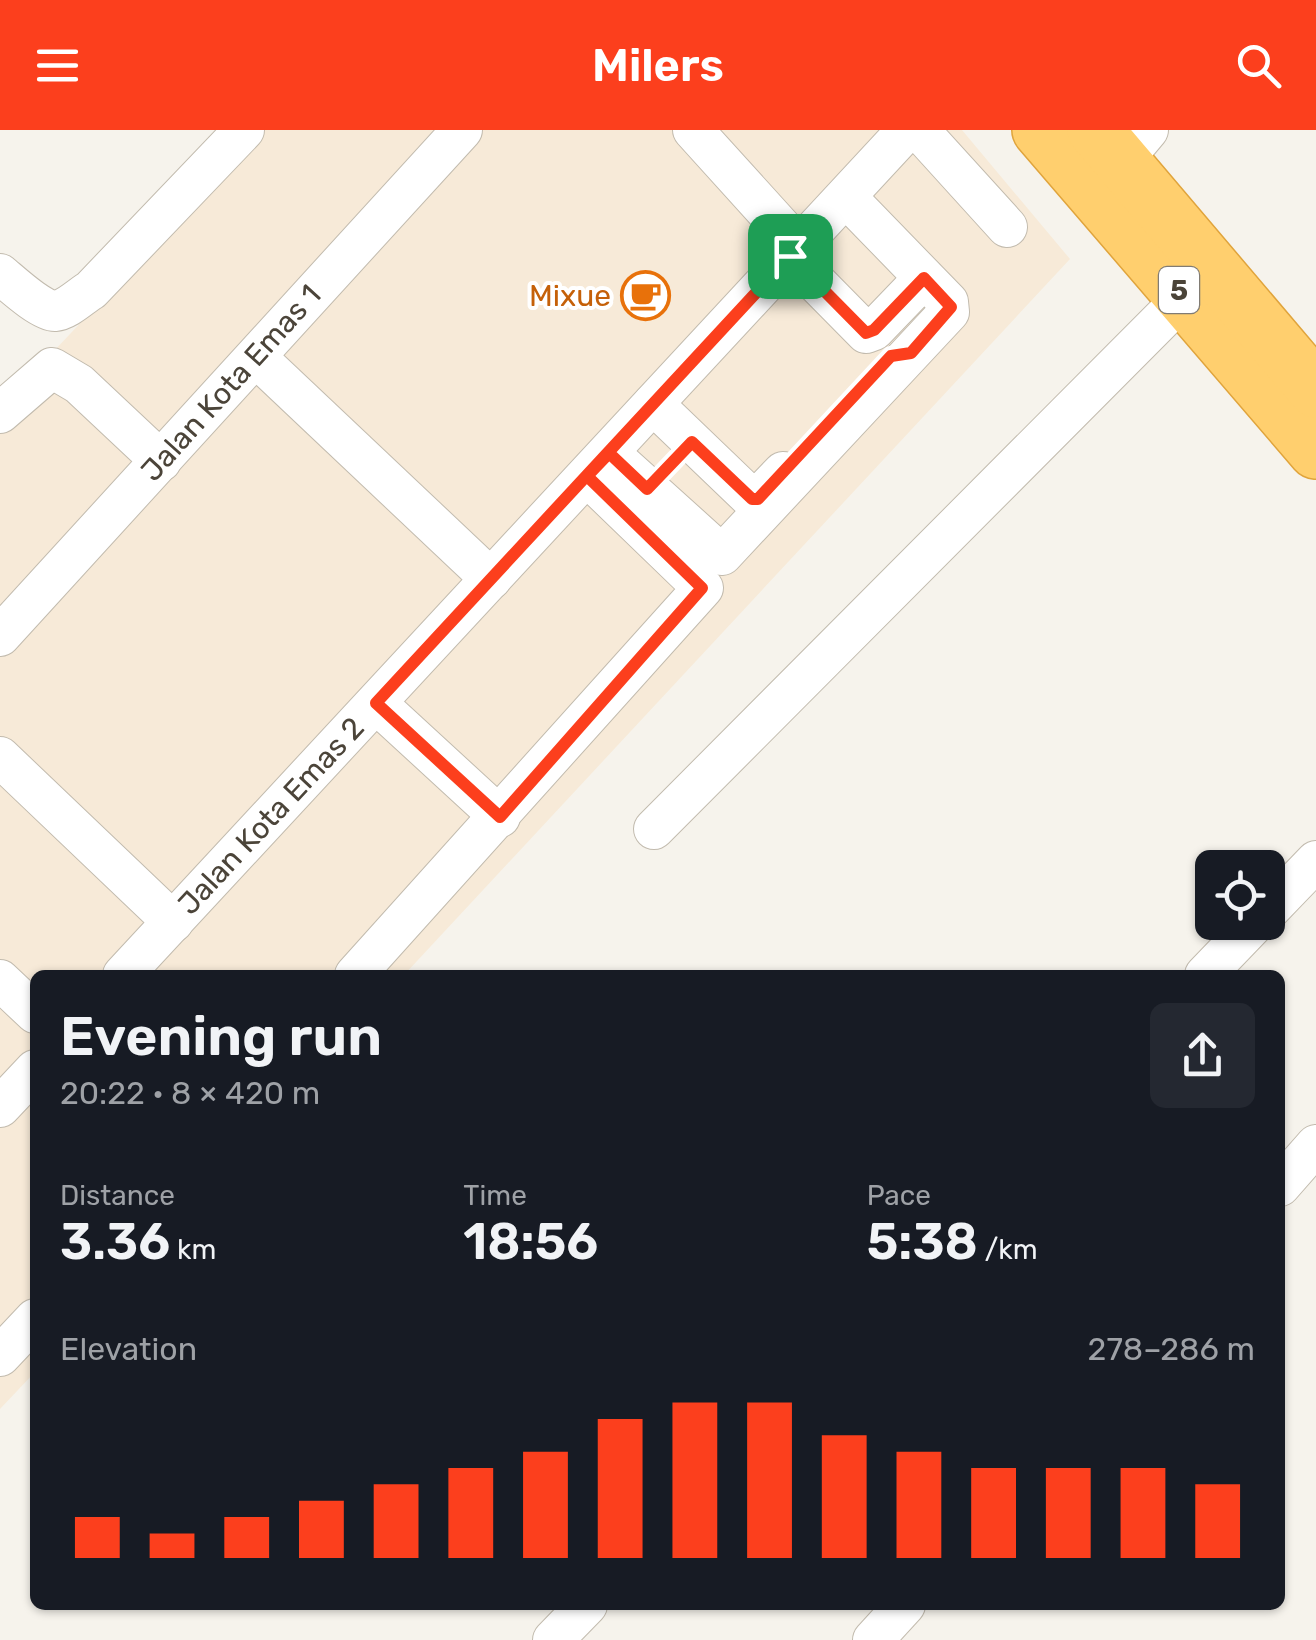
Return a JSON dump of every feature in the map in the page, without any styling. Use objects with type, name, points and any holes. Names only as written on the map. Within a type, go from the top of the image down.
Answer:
[{"type":"highway","name":"5","points":[[1040,130],[1316,451]]},
{"type":"highway","name":"5","points":[[1122,140],[1316,390]]},
{"type":"street","points":[[0,274],[46,309],[59,310],[91,290],[244,130]]},
{"type":"street","name":"Jalan Kota Emas 1","points":[[0,636],[462,130]]},
{"type":"street","points":[[693,130],[866,333],[874,330],[924,278]]},
{"type":"street","name":"Jalan Kota Emas 2","points":[[129,970],[907,130]]},
{"type":"street","points":[[919,130],[1007,227]]},
{"type":"street","points":[[598,465],[647,489],[722,555],[911,353],[951,307],[846,197]]},
{"type":"street","points":[[654,829],[1184,296]]},
{"type":"street","points":[[653,404],[752,499],[758,499],[891,356],[911,353]]},
{"type":"street","points":[[256,357],[491,578]]},
{"type":"street","points":[[0,413],[52,368],[79,384],[160,461]]},
{"type":"street","points":[[647,489],[692,442]]},
{"type":"street","points":[[360,970],[702,588],[598,465]]},
{"type":"street","points":[[376,703],[500,817]]},
{"type":"street","points":[[0,757],[173,922]]},
{"type":"street","points":[[1285,893],[1316,861]]},
{"type":"street","points":[[1210,970],[1239,940]]},
{"type":"street","points":[[0,980],[30,1008]]},
{"type":"street","points":[[0,1106],[30,1075]]},
{"type":"street","points":[[1285,1180],[1316,1145]]},
{"type":"street","points":[[0,1356],[30,1323]]},
{"type":"street","points":[[553,1640],[583,1610]]},
{"type":"street","points":[[873,1640],[900,1610]]},
{"type":"shaded area","points":[[263,130],[962,130],[1070,259],[409,970],[30,970],[30,1377],[0,1409],[0,408]]},
{"type":"place","name":"Mixue","points":[[646,296]]},
{"type":"route","points":[[790,256],[866,333],[871,333],[924,278],[951,307],[911,353],[891,356],[758,499],[752,499],[692,442],[647,489],[609,453],[587,476],[702,588],[500,817],[376,703],[790,256]]}]
